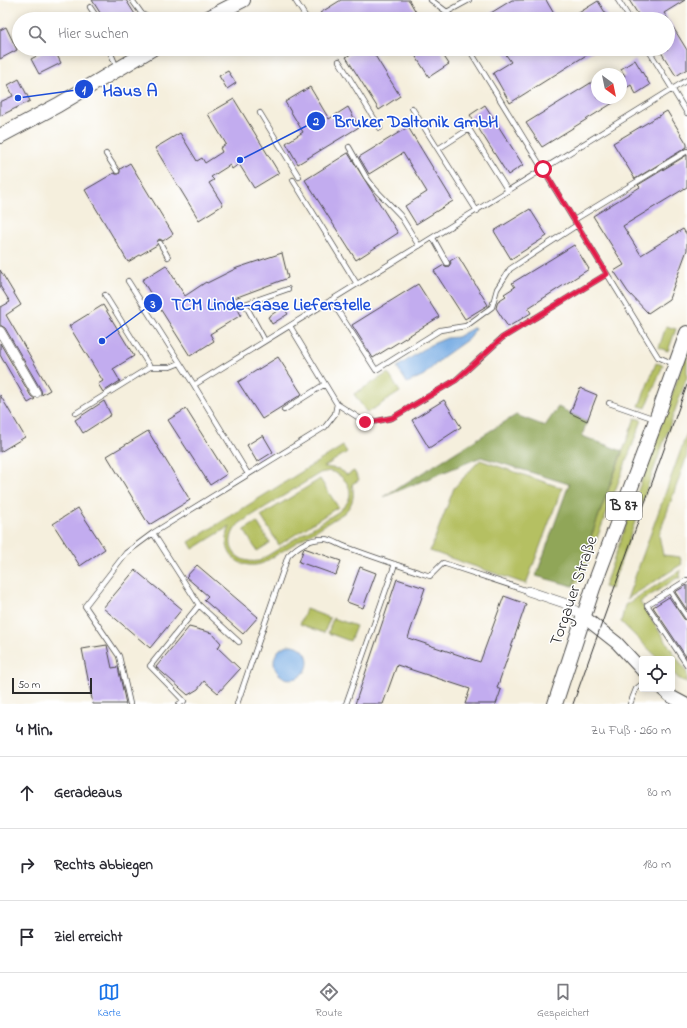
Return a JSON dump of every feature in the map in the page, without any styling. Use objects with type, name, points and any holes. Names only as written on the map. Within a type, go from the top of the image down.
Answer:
[{"type":"main road","points":[[220,12],[243,0]]},
{"type":"main road","points":[[0,136],[58,106],[141,56]]},
{"type":"main road","name":"Torgauer Straße","points":[[554,704],[593,588],[656,420],[687,332]]},
{"type":"main road","points":[[584,617],[617,643],[639,667]]},
{"type":"main road","points":[[665,692],[673,699],[685,704]]},
{"type":"street","points":[[0,331],[36,393]]},
{"type":"street","points":[[528,591],[564,603],[584,617]]},
{"type":"lane","points":[[295,0],[303,12]]},
{"type":"lane","points":[[431,0],[447,12],[469,0]]},
{"type":"lane","points":[[618,0],[626,12]]},
{"type":"lane","points":[[131,2],[140,12]]},
{"type":"lane","points":[[90,7],[93,12]]},
{"type":"lane","points":[[112,56],[118,70]]},
{"type":"lane","points":[[473,56],[658,357],[676,364]]},
{"type":"lane","points":[[652,56],[687,113]]},
{"type":"lane","points":[[339,61],[380,128]]},
{"type":"lane","points":[[194,385],[687,80]]},
{"type":"lane","points":[[412,108],[476,210]]},
{"type":"lane","points":[[260,112],[299,177]]},
{"type":"lane","points":[[438,149],[469,129],[508,191]]},
{"type":"lane","points":[[349,147],[366,177],[400,215],[419,246]]},
{"type":"lane","points":[[331,300],[376,370],[440,330],[466,326],[492,307],[497,289],[510,269],[575,223],[687,151]]},
{"type":"lane","points":[[106,154],[117,171]]},
{"type":"lane","points":[[294,180],[357,284]]},
{"type":"lane","points":[[433,238],[447,263]]},
{"type":"lane","points":[[160,243],[168,257]]},
{"type":"lane","points":[[290,326],[337,404],[367,423],[392,418],[456,380],[502,338],[607,274]]},
{"type":"lane","points":[[128,282],[194,385],[248,474]]},
{"type":"lane","points":[[265,341],[245,304],[288,289]]},
{"type":"lane","points":[[105,295],[150,367]]},
{"type":"lane","points":[[76,414],[150,367],[170,367],[180,363]]},
{"type":"lane","points":[[284,410],[325,384]]},
{"type":"lane","points":[[609,403],[656,420]]},
{"type":"lane","points":[[130,704],[119,656],[86,606],[126,553],[152,533],[325,426],[335,414],[337,404]]},
{"type":"lane","points":[[152,533],[199,605],[239,642]]},
{"type":"lane","points":[[237,704],[288,556],[303,544],[315,540],[327,539],[430,576],[443,563],[528,591]]},
{"type":"lane","points":[[346,704],[395,564]]},
{"type":"lane","points":[[687,580],[647,605],[687,665]]},
{"type":"lane","points":[[670,591],[687,617]]},
{"type":"lane","points":[[179,704],[184,701],[150,666],[199,605]]},
{"type":"lane","points":[[630,704],[636,689],[639,686]]},
{"type":"green space","points":[[666,326],[676,329],[668,351],[659,348]]},
{"type":"green space","points":[[687,352],[687,377],[611,589],[604,587]]},
{"type":"green space","points":[[656,363],[663,365],[646,408],[639,406]]},
{"type":"green space","points":[[388,373],[400,392],[367,413],[354,394]]},
{"type":"green space","points":[[558,407],[587,421],[582,436],[622,451],[573,586],[536,576],[569,484],[481,457],[383,497],[516,415],[545,426]]},
{"type":"green space","points":[[635,418],[642,420],[581,580],[573,586]]},
{"type":"green space","points":[[687,433],[687,456],[659,535],[663,555],[680,557],[682,564],[627,599]]},
{"type":"green space","points":[[343,446],[347,452],[324,467],[339,469],[347,475],[354,471],[359,480],[352,484],[352,500],[347,510],[263,563],[251,565],[235,560],[231,555],[227,542],[227,535],[230,526],[193,549],[189,542]],"holes":[[[330,471],[335,473],[347,483],[350,492],[347,503],[338,512],[259,561],[242,559],[233,550],[231,537],[234,530],[240,523],[320,473]]]},
{"type":"green space","points":[[480,460],[562,488],[526,584],[430,551],[454,488]]},
{"type":"green space","points":[[320,479],[338,507],[279,545],[261,516]]},
{"type":"green space","points":[[257,522],[270,543],[257,551],[244,530]]},
{"type":"green space","points":[[681,570],[680,578],[677,578],[640,602],[687,673],[687,683],[675,675],[675,656],[656,656],[621,622],[625,605]]},
{"type":"green space","points":[[306,609],[330,618],[324,633],[300,624]]},
{"type":"green space","points":[[333,618],[356,626],[350,641],[328,633]]},
{"type":"water","points":[[475,328],[471,337],[443,357],[424,375],[407,383],[397,367],[430,345],[447,338],[457,337]]},
{"type":"water","points":[[294,645],[301,647],[306,652],[308,662],[306,672],[301,677],[288,679],[281,677],[276,672],[274,659],[276,652],[281,647]]},
{"type":"building","points":[[92,0],[126,0],[134,12],[100,12]]},
{"type":"building","points":[[341,0],[409,0],[416,12],[322,12]]},
{"type":"building","points":[[512,0],[546,0],[553,12],[492,12]]},
{"type":"building","points":[[629,0],[685,0],[666,12],[637,12]]},
{"type":"building","points":[[598,1],[605,12],[580,12]]},
{"type":"building","points":[[6,27],[12,40],[12,53],[0,59],[0,30]]},
{"type":"building","points":[[675,30],[687,50],[687,69],[676,76],[663,56],[675,56]]},
{"type":"building","points":[[37,56],[58,56],[61,63],[39,74],[31,59]]},
{"type":"building","points":[[375,56],[400,96],[379,110],[346,57]]},
{"type":"building","points":[[416,56],[444,56],[449,64],[429,77]]},
{"type":"building","points":[[507,56],[585,56],[510,103],[493,73],[511,62]]},
{"type":"building","points":[[635,60],[650,85],[636,94],[631,85],[627,87],[627,68],[623,68]]},
{"type":"building","points":[[228,71],[236,83],[227,89],[219,76]]},
{"type":"building","points":[[19,79],[30,101],[0,116],[0,102],[13,96],[8,85]]},
{"type":"building","points":[[591,83],[591,104],[611,104],[542,147],[526,123]]},
{"type":"building","points":[[310,87],[329,119],[348,107],[359,127],[298,164],[286,143],[303,132],[285,102]]},
{"type":"building","points":[[234,99],[279,173],[254,188],[239,164],[232,169],[230,165],[211,177],[214,180],[209,183],[223,205],[199,220],[155,148],[180,133],[197,161],[202,158],[205,163],[222,152],[220,148],[226,144],[208,114]]},
{"type":"building","points":[[485,105],[523,165],[508,175],[470,115]]},
{"type":"building","points":[[667,111],[687,144],[687,147],[635,179],[613,143]]},
{"type":"building","points":[[408,127],[453,201],[416,224],[405,206],[427,192],[403,153],[369,174],[359,157]]},
{"type":"building","points":[[348,153],[398,233],[356,260],[305,180]]},
{"type":"building","points":[[687,155],[687,187],[623,226],[641,255],[683,229],[687,235],[687,250],[669,299],[648,313],[628,292],[614,271],[624,265],[593,216],[640,187],[638,185]]},
{"type":"building","points":[[130,163],[173,234],[163,241],[160,239],[158,240],[157,245],[128,262],[85,190],[114,173],[119,174],[120,169]]},
{"type":"building","points":[[530,209],[547,236],[511,259],[494,231]]},
{"type":"building","points":[[574,245],[589,269],[528,308],[531,313],[508,327],[496,308],[498,301],[506,296],[504,294],[515,287],[512,283]]},
{"type":"building","points":[[282,253],[288,278],[232,299],[241,315],[210,334],[214,341],[190,356],[142,280],[166,265],[185,296],[206,282],[207,283],[237,268]]},
{"type":"building","points":[[458,256],[488,305],[465,319],[434,271],[444,265],[447,267],[449,266],[451,263],[450,261]]},
{"type":"building","points":[[0,270],[21,305],[6,315],[50,390],[42,395],[41,390],[5,328],[0,325],[0,306],[1,307],[10,302],[0,286]]},
{"type":"building","points":[[418,284],[439,317],[373,358],[352,325]]},
{"type":"building","points":[[103,305],[134,356],[113,369],[120,381],[103,392],[98,384],[103,381],[69,326]]},
{"type":"building","points":[[283,307],[288,314],[272,324],[268,317]]},
{"type":"building","points":[[0,343],[31,396],[35,399],[28,403],[0,355]]},
{"type":"building","points":[[278,357],[302,394],[262,419],[238,382]]},
{"type":"building","points":[[580,388],[597,395],[587,421],[570,413]]},
{"type":"building","points":[[0,395],[25,437],[0,452]]},
{"type":"building","points":[[444,400],[461,427],[429,448],[412,420]]},
{"type":"building","points":[[104,401],[111,415],[83,433],[75,420]]},
{"type":"building","points":[[186,409],[227,474],[210,485],[168,420]]},
{"type":"building","points":[[148,431],[190,500],[149,525],[107,456]]},
{"type":"building","points":[[263,435],[273,452],[257,462],[247,445]]},
{"type":"building","points":[[78,508],[105,549],[80,566],[53,524]]},
{"type":"building","points":[[304,548],[341,561],[336,575],[299,562]]},
{"type":"building","points":[[197,565],[258,617],[243,634],[204,600],[208,596],[186,577]]},
{"type":"building","points":[[360,567],[376,573],[363,608],[347,602]]},
{"type":"building","points":[[135,570],[182,609],[150,648],[103,608]]},
{"type":"building","points":[[397,579],[425,588],[408,638],[480,662],[504,596],[526,604],[497,688],[501,690],[496,704],[465,704],[470,689],[397,665],[383,704],[355,704]]},
{"type":"building","points":[[687,585],[687,610],[675,592]]},
{"type":"building","points":[[669,597],[687,621],[687,658],[653,607]]},
{"type":"building","points":[[189,627],[212,633],[221,643],[218,648],[240,669],[218,693],[204,681],[198,689],[188,695],[156,667]]},
{"type":"building","points":[[107,645],[112,668],[118,667],[126,704],[93,704],[82,649]]},
{"type":"tram line","points":[[573,704],[687,385]]},
{"type":"place","name":"Haus A","points":[[18,98]]},
{"type":"place","name":"Bruker Daltonik GmbH","points":[[240,160]]},
{"type":"place","name":"TCM Linde-Gase Lieferstelle","points":[[102,341]]},
{"type":"route","points":[[365,422],[367,423],[392,418],[456,380],[502,338],[607,274],[543,169]]}]
